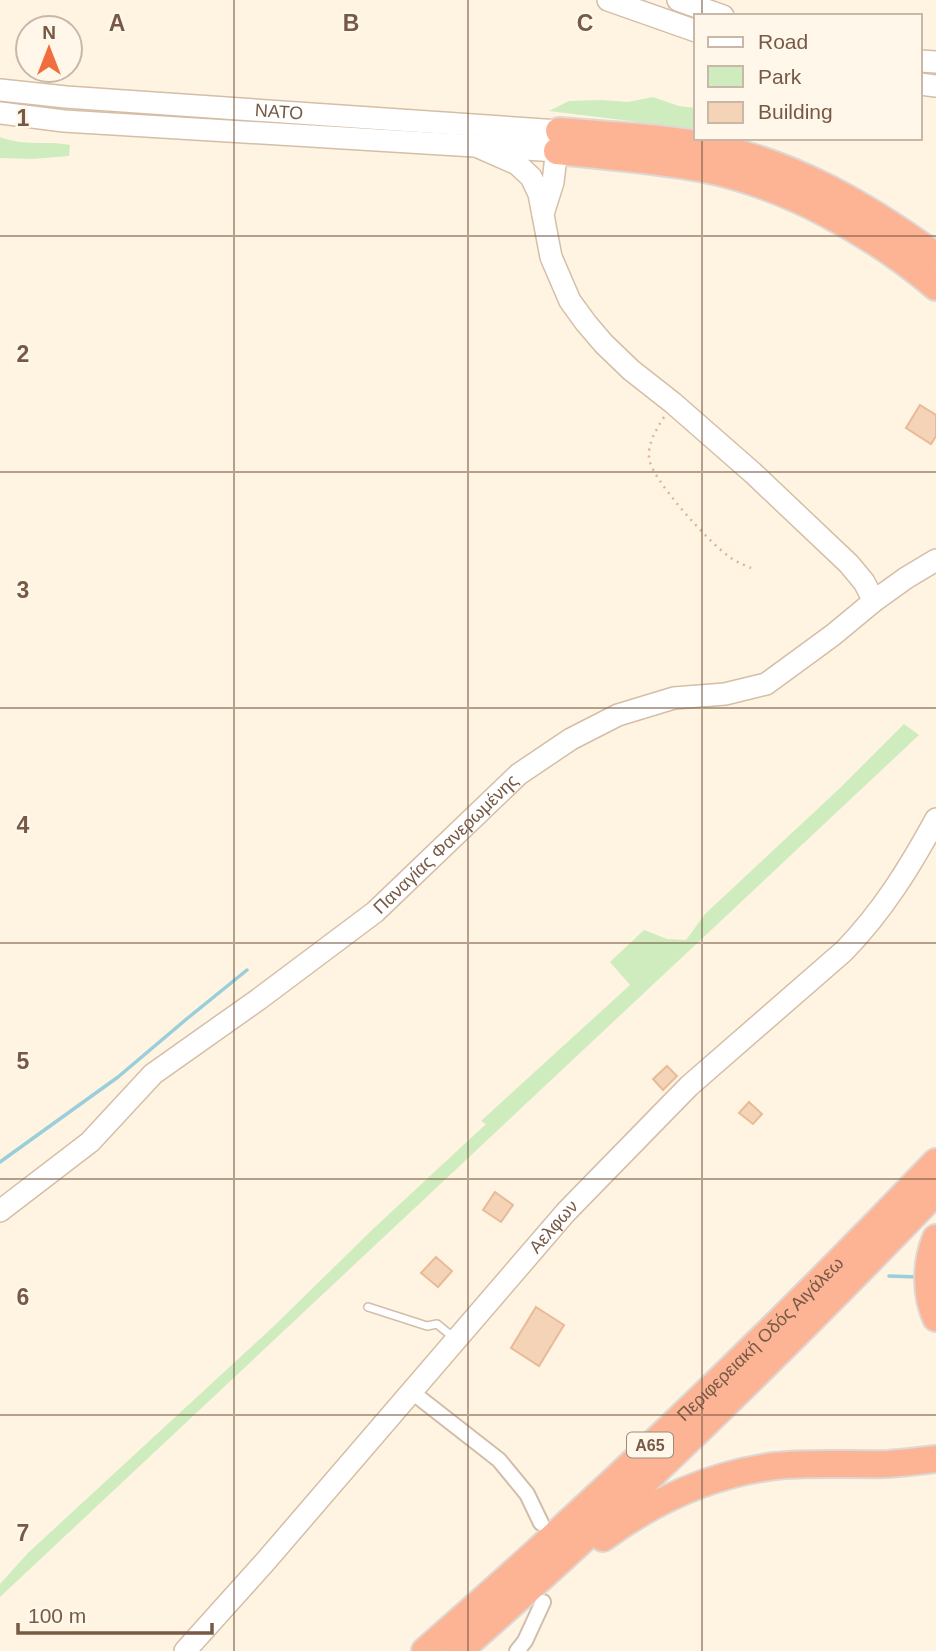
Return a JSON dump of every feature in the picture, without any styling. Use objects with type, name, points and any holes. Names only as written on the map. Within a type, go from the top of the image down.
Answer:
[{"type":"highway","points":[[549,141],[652,139],[713,147],[771,164],[823,186],[895,226],[936,256]]},
{"type":"highway","points":[[549,141],[708,170],[764,186],[814,207],[881,245],[936,287]]},
{"type":"highway","name":"Περιφερειακή Οδός Αιγάλεω","points":[[425,1651],[546,1543],[729,1371],[935,1162]]},
{"type":"highway","name":"Περιφερειακή Οδός Αιγάλεω","points":[[458,1651],[572,1549],[755,1376],[936,1192]]},
{"type":"highway","points":[[936,1238],[928,1273],[929,1296],[936,1318]]},
{"type":"highway","points":[[572,1549],[599,1541],[625,1521],[690,1488],[735,1474],[776,1466],[891,1464],[936,1459]]},
{"type":"main road","points":[[608,0],[694,30]]},
{"type":"main road","points":[[678,0],[717,14]]},
{"type":"main road","name":"ΝΑΤΟ","points":[[0,90],[549,141]]},
{"type":"main road","name":"ΝΑΤΟ","points":[[0,113],[64,121],[476,146],[549,141]]},
{"type":"main road","points":[[541,204],[553,182],[549,141]]},
{"type":"main road","points":[[476,146],[507,158],[525,170],[536,185],[555,267],[570,301],[604,345],[753,473],[849,564],[864,582],[874,601]]},
{"type":"main road","name":"Παναγίας Φανερωμένης","points":[[0,1212],[90,1142],[153,1074],[375,912],[519,774],[571,739],[618,715],[674,698],[725,694],[766,684],[874,601],[936,560]]},
{"type":"main road","name":"Αελφων","points":[[185,1651],[274,1552],[566,1212],[689,1086],[844,951],[866,928],[903,876],[936,819]]},
{"type":"street","points":[[412,1392],[499,1460],[527,1494],[541,1523]]},
{"type":"street","points":[[517,1651],[525,1641],[543,1602]]},
{"type":"lane","points":[[368,1307],[427,1326],[437,1324],[457,1339]]},
{"type":"path","points":[[673,403],[652,438],[649,461],[653,473],[720,550],[738,563],[751,568]]},
{"type":"green space","points":[[653,97],[679,106],[694,108],[694,129],[549,111],[569,101],[628,102]]},
{"type":"green space","points":[[0,137],[19,142],[70,145],[69,156],[0,158]]},
{"type":"green space","points":[[904,724],[919,735],[0,1597],[0,1584],[28,1553],[274,1326],[486,1124],[481,1121],[630,985],[610,962],[644,930],[667,939],[686,940],[705,914],[839,789]]},
{"type":"building","points":[[920,405],[936,415],[936,436],[931,444],[906,428]]},
{"type":"building","points":[[667,1066],[677,1076],[663,1090],[653,1079]]},
{"type":"building","points":[[749,1102],[762,1114],[753,1124],[739,1113]]},
{"type":"building","points":[[495,1192],[513,1205],[501,1222],[483,1210]]},
{"type":"building","points":[[436,1257],[452,1271],[438,1287],[421,1273]]},
{"type":"building","points":[[536,1307],[564,1325],[539,1366],[511,1348]]},
{"type":"waterway","points":[[0,1162],[118,1077],[247,970]]},
{"type":"waterway","points":[[889,1276],[918,1277]]}]
